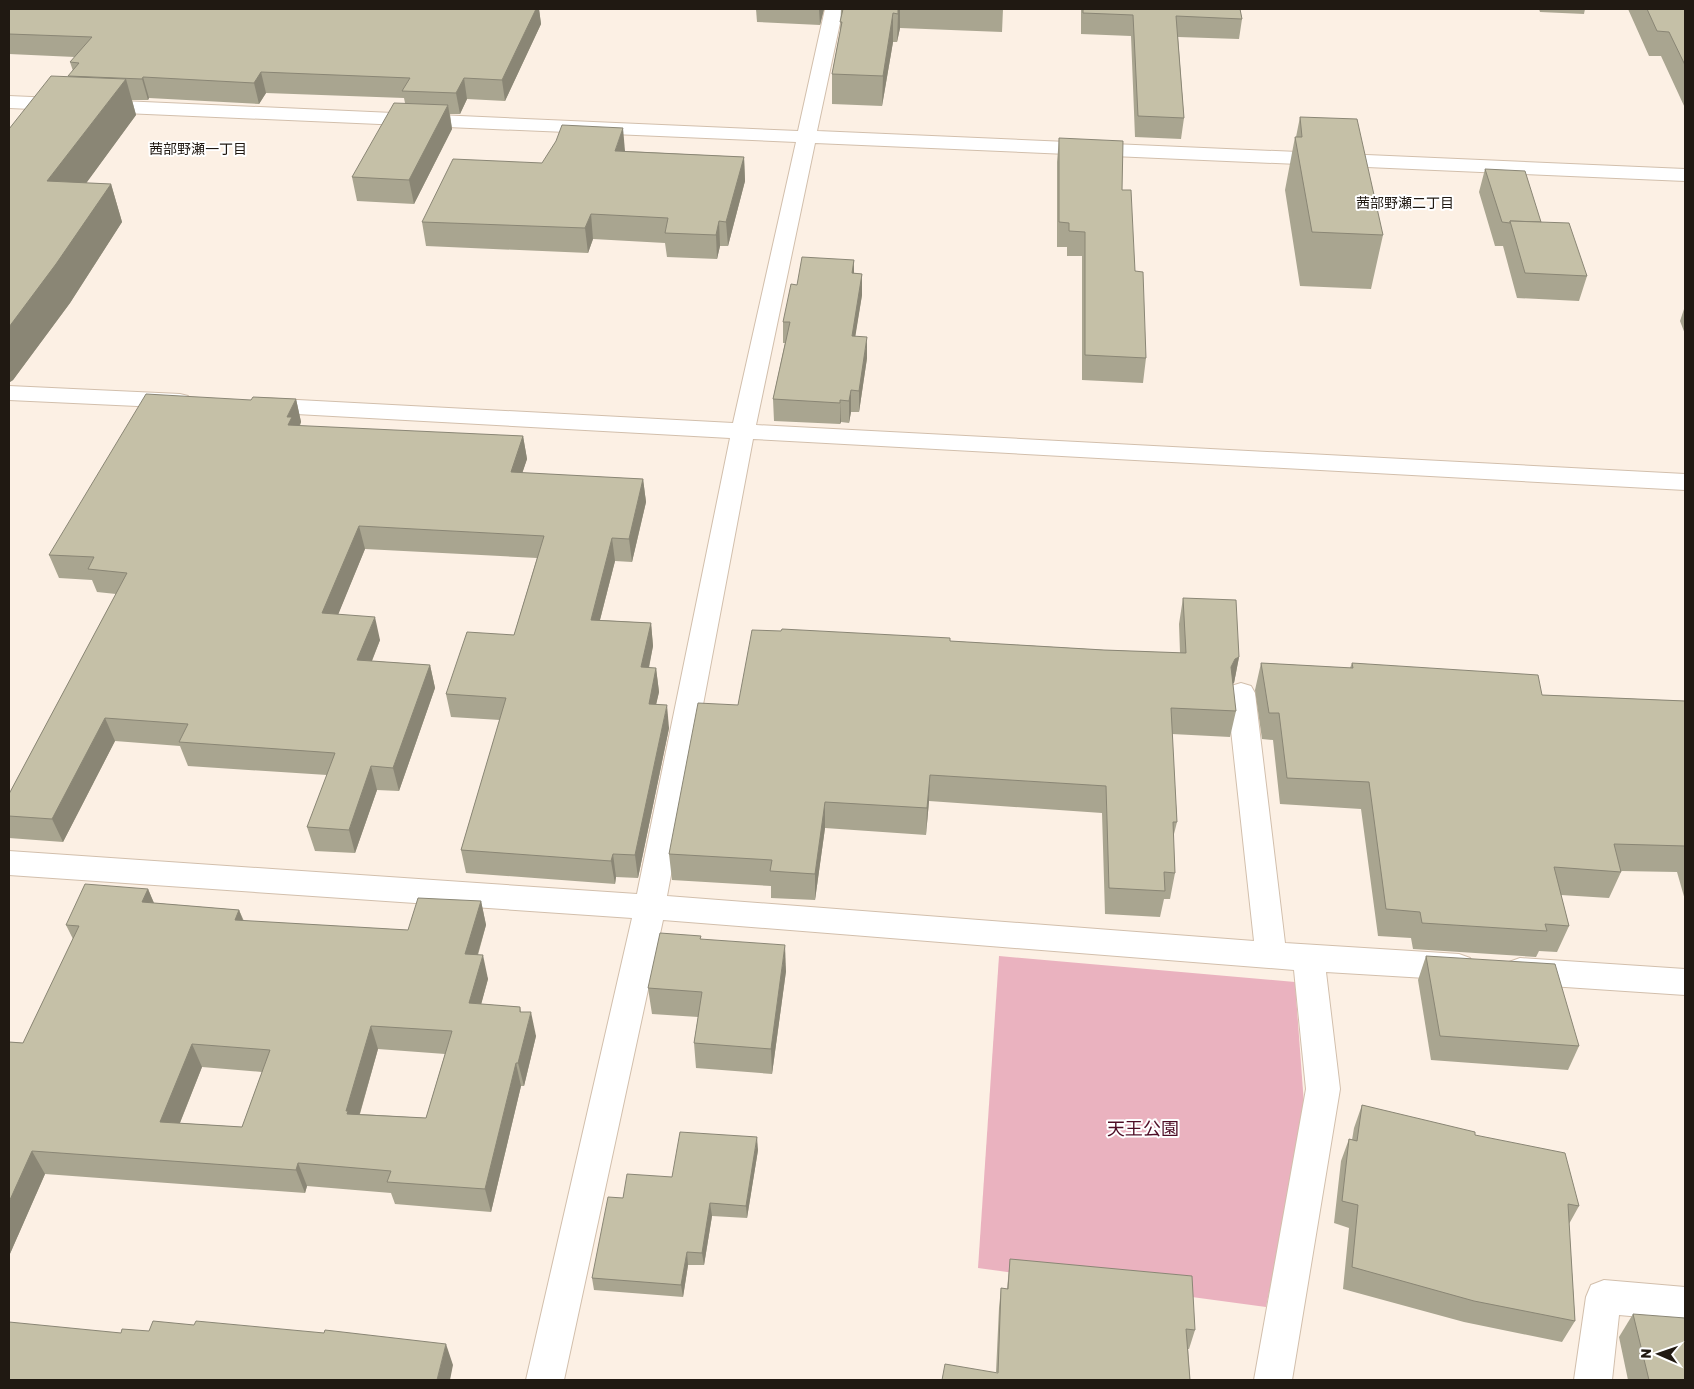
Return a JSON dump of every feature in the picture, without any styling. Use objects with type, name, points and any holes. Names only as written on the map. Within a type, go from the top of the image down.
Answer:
[{"type":"street","points":[[545,1380],[650,907],[743,430],[834,9]]},
{"type":"street","points":[[9,102],[1685,175]]},
{"type":"street","points":[[9,392],[197,402]]},
{"type":"street","points":[[237,404],[1685,482]]},
{"type":"street","points":[[1241,693],[1271,955]]},
{"type":"street","points":[[9,863],[650,907],[1309,958],[1685,982]]},
{"type":"street","points":[[1274,1380],[1323,1089],[1309,958]]},
{"type":"street","points":[[1593,1380],[1604,1297],[1685,1304]]},
{"type":"green space","name":"天王公園","points":[[999,956],[1295,982],[1305,1118],[1266,1307],[978,1268]]},
{"type":"building","points":[[9,9],[536,9],[502,80],[464,78],[456,93],[402,91],[410,78],[261,72],[254,83],[143,77],[142,79],[68,76],[79,63],[70,62],[92,37],[9,34]]},
{"type":"building","points":[[843,9],[898,9],[898,14],[893,13],[883,76],[832,74]]},
{"type":"building","points":[[1083,9],[1240,9],[1242,19],[1176,16],[1184,118],[1138,116],[1133,15],[1083,13]]},
{"type":"building","points":[[1647,9],[1685,9],[1685,65],[1669,32],[1657,31]]},
{"type":"building","points":[[51,76],[126,79],[47,181],[111,184],[56,264],[9,327],[9,129]]},
{"type":"building","points":[[394,103],[448,105],[409,180],[352,177]]},
{"type":"building","points":[[1300,117],[1357,119],[1383,235],[1312,232],[1295,137],[1302,137]]},
{"type":"building","points":[[562,125],[623,128],[615,151],[744,157],[726,222],[719,221],[716,235],[665,233],[668,218],[591,214],[585,228],[422,222],[453,159],[542,163],[556,141]]},
{"type":"building","points":[[1059,138],[1123,141],[1122,190],[1131,190],[1135,271],[1143,272],[1146,358],[1085,355],[1085,232],[1069,231],[1069,223],[1059,222]]},
{"type":"building","points":[[1485,169],[1525,171],[1541,222],[1502,222]]},
{"type":"building","points":[[1510,221],[1569,223],[1587,276],[1525,273]]},
{"type":"building","points":[[802,257],[854,260],[852,273],[862,274],[852,336],[867,337],[859,391],[851,390],[849,401],[840,400],[840,403],[773,399],[790,322],[783,322],[791,284],[797,285]]},
{"type":"building","points":[[146,394],[251,400],[253,397],[296,399],[287,417],[292,417],[288,425],[523,436],[511,472],[643,479],[629,539],[612,538],[591,620],[651,623],[641,667],[656,668],[649,704],[667,705],[635,855],[613,854],[611,861],[461,850],[506,698],[446,694],[467,632],[514,635],[544,536],[359,526],[322,613],[375,617],[357,660],[430,665],[393,768],[371,766],[349,830],[307,827],[335,753],[179,742],[188,724],[105,718],[52,819],[9,816],[9,794],[127,573],[88,569],[94,557],[49,555]]},
{"type":"building","points":[[1183,598],[1236,600],[1239,657],[1235,659],[1231,667],[1236,711],[1171,708],[1177,822],[1173,822],[1175,873],[1164,872],[1165,891],[1109,888],[1106,786],[930,775],[927,808],[825,802],[815,874],[770,871],[772,860],[669,854],[698,703],[738,705],[752,630],[781,631],[782,629],[950,638],[950,641],[1186,653]]},
{"type":"building","points":[[1261,663],[1353,668],[1352,663],[1538,675],[1542,695],[1685,701],[1685,846],[1614,844],[1621,872],[1554,867],[1569,926],[1545,924],[1547,931],[1422,923],[1420,912],[1386,909],[1369,782],[1287,778],[1279,713],[1269,713]]},
{"type":"building","points":[[85,884],[148,889],[142,902],[239,910],[235,920],[408,930],[418,898],[481,901],[465,954],[483,955],[469,1003],[520,1007],[520,1012],[531,1012],[518,1063],[516,1063],[485,1189],[387,1182],[391,1171],[298,1163],[296,1170],[32,1151],[9,1202],[9,1042],[23,1043],[79,926],[66,925]],"holes":[[[371,1026],[452,1031],[426,1118],[347,1114],[348,1111],[346,1111]],[[192,1044],[270,1050],[242,1127],[160,1122]]]},
{"type":"building","points":[[660,933],[701,936],[700,939],[785,945],[771,1049],[694,1043],[702,992],[648,988]]},
{"type":"building","points":[[1426,956],[1555,964],[1579,1046],[1440,1036]]},
{"type":"building","points":[[1362,1105],[1475,1132],[1475,1135],[1565,1153],[1579,1206],[1568,1204],[1575,1321],[1474,1301],[1352,1267],[1358,1205],[1342,1201],[1349,1139],[1357,1141]]},
{"type":"building","points":[[680,1132],[757,1137],[746,1206],[710,1203],[702,1253],[687,1252],[681,1285],[592,1278],[608,1197],[623,1198],[627,1174],[672,1177]]},
{"type":"building","points":[[1010,1259],[1192,1276],[1195,1330],[1186,1329],[1190,1380],[942,1380],[945,1364],[998,1373],[1001,1288],[1008,1289]]},
{"type":"building","points":[[1633,1314],[1685,1318],[1685,1380],[1649,1380]]},
{"type":"building","points":[[153,1321],[194,1325],[196,1321],[324,1333],[325,1330],[446,1344],[437,1380],[9,1380],[9,1322],[121,1333],[122,1329],[149,1331]]},
{"type":"district","name":"茜部野瀬一丁目","points":[[198,149]]},
{"type":"district","name":"茜部野瀬二丁目","points":[[1405,203]]}]
